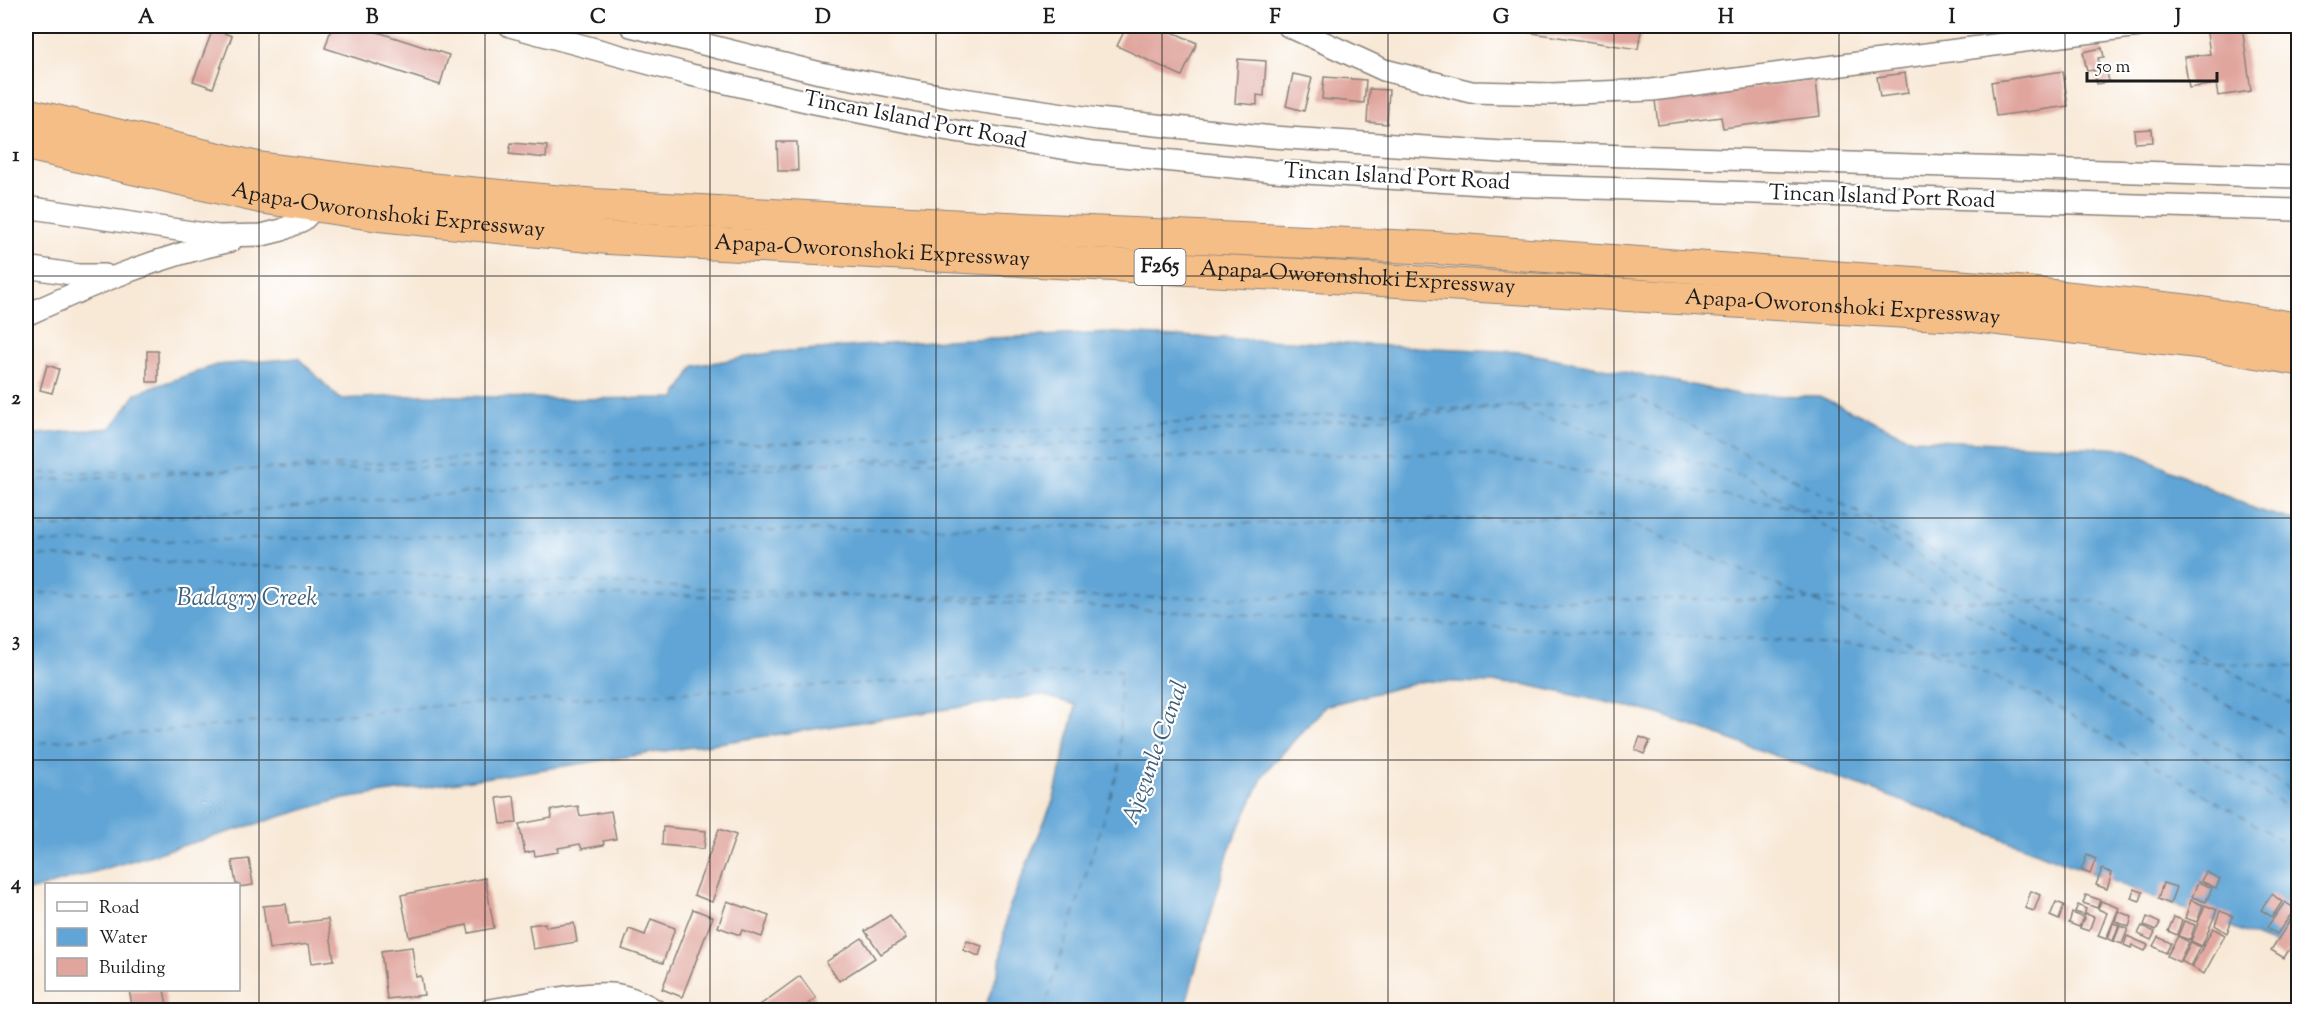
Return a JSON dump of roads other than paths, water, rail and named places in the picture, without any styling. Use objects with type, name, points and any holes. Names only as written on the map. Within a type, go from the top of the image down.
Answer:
[{"type":"highway","name":"Apapa-Oworonshoki Expressway","points":[[26,114],[258,168],[417,188],[595,205],[963,226],[1435,248],[1993,290],[2190,311],[2298,328]]},
{"type":"highway","name":"Apapa-Oworonshoki Expressway","points":[[26,144],[249,194],[379,215],[609,237],[1299,275],[1974,316],[2198,342],[2298,359]]},
{"type":"street","name":"Tincan Island Port Road","points":[[510,26],[691,75],[815,103],[943,129],[1104,154],[1273,171],[1500,185],[2298,210]]},
{"type":"street","name":"Tincan Island Port Road","points":[[631,26],[820,73],[949,97],[1098,119],[1273,137],[1502,152],[2298,177]]},
{"type":"street","points":[[1288,26],[1311,30],[1384,70],[1471,92],[1551,94],[1652,90],[2139,26]]},
{"type":"street","points":[[26,315],[113,275],[174,255],[282,230],[303,220],[318,205]]},
{"type":"street","points":[[26,207],[218,236],[262,235]]},
{"type":"street","points":[[26,267],[78,275],[113,275]]},
{"type":"street","points":[[490,1011],[573,997],[611,994],[639,1001],[655,1011]]},
{"type":"water","name":"Badagry Creek","points":[[1114,333],[1521,352],[1743,395],[1819,396],[1912,439],[2126,449],[2257,510],[2298,521],[2298,953],[1936,813],[1656,713],[1523,684],[1424,681],[1325,706],[1264,774],[1229,850],[1184,1010],[984,1010],[999,969],[1007,913],[1054,798],[1076,705],[1041,695],[337,800],[56,883],[45,883],[45,886],[26,892],[26,435],[111,428],[137,393],[216,365],[298,358],[340,399],[424,395],[559,399],[675,398],[694,366],[776,352],[945,340]]},
{"type":"water label","name":"Ajegunle Canal","points":[[1156,753]]}]
